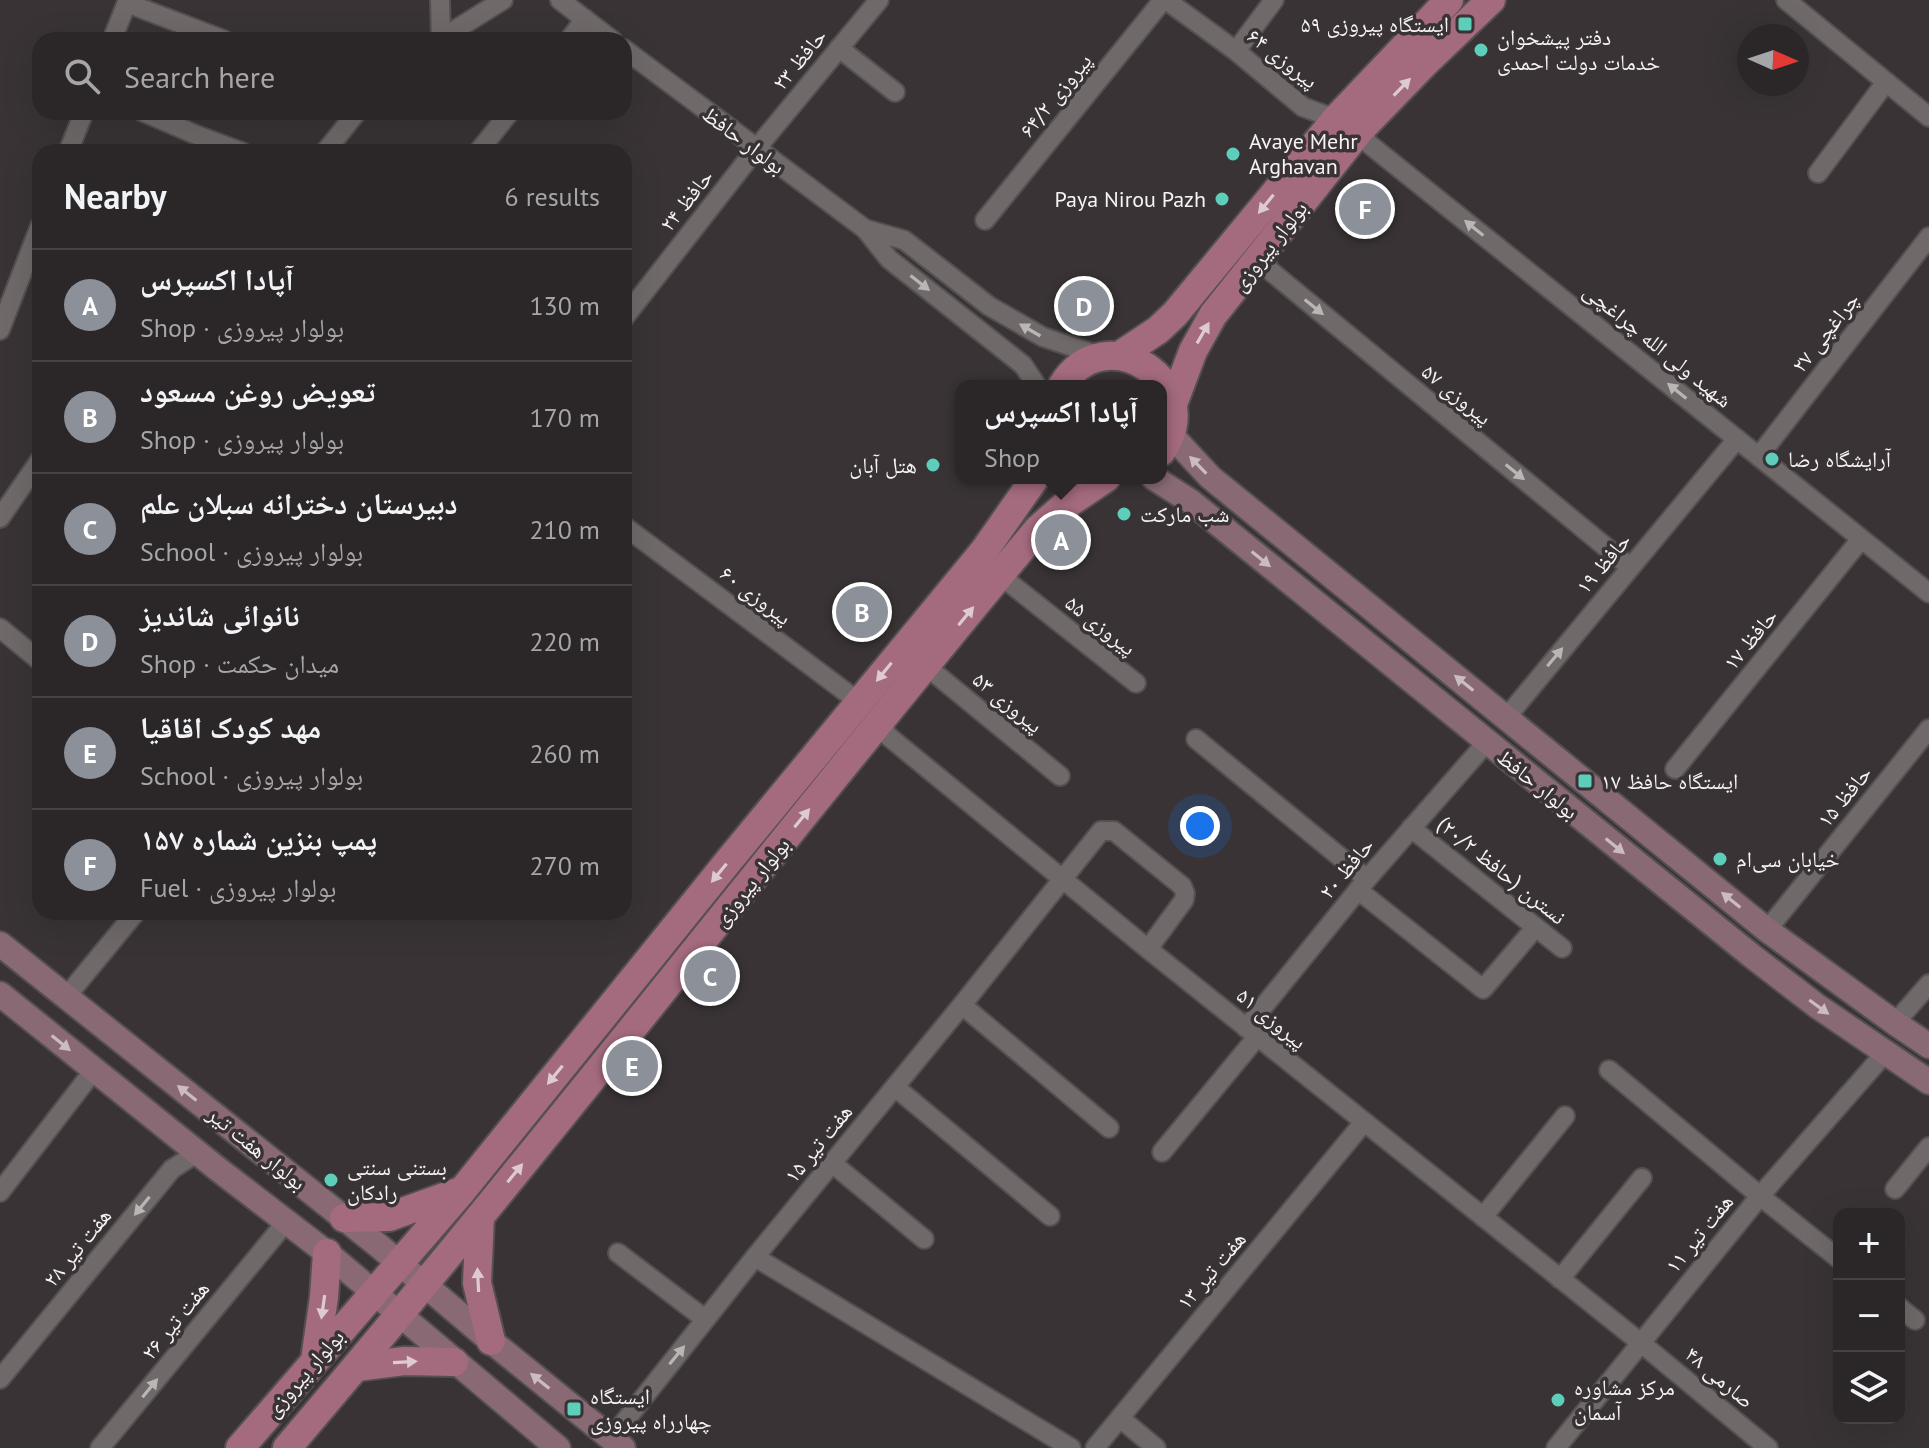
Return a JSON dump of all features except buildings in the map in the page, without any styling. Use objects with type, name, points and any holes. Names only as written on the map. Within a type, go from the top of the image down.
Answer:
[{"type":"main road","name":"بولوار پیروزی","points":[[1067,380],[1088,361],[1111,356],[1158,330],[1175,314],[1348,124],[1449,0]]},
{"type":"main road","name":"بولوار پیروزی","points":[[1167,441],[1174,420],[1173,404],[1193,351],[1213,315],[1265,250],[1348,124],[1423,65],[1491,0]]},
{"type":"main road","points":[[1111,356],[1134,359],[1148,366],[1162,380]]},
{"type":"main road","points":[[1167,388],[1173,404]]},
{"type":"main road","name":"بولوار پیروزی","points":[[240,1448],[462,1191],[984,551],[1031,484]]},
{"type":"main road","name":"بولوار پیروزی","points":[[287,1448],[480,1217],[1038,529],[1097,484]]},
{"type":"main road","points":[[344,1218],[389,1217],[462,1191]]},
{"type":"main road","points":[[480,1217],[477,1283],[491,1341]]},
{"type":"main road","points":[[315,1361],[327,1253]]},
{"type":"main road","points":[[357,1367],[404,1361],[454,1362]]},
{"type":"street","points":[[440,0],[440,32]]},
{"type":"street","points":[[453,32],[503,0]]},
{"type":"street","points":[[560,0],[602,32]]},
{"type":"street","name":"حافظ ۲۳","points":[[756,149],[879,0]]},
{"type":"street","name":"پیروزی ۶۴","points":[[1164,0],[1236,51],[1303,107],[1348,124]]},
{"type":"street","name":"پیروزی ۶۴/۲","points":[[985,220],[1164,0]]},
{"type":"street","points":[[1236,51],[1274,0]]},
{"type":"street","points":[[1788,0],[1929,117]]},
{"type":"street","points":[[115,32],[128,1],[204,32]]},
{"type":"street","points":[[575,32],[585,19]]},
{"type":"street","points":[[839,48],[895,92]]},
{"type":"street","name":"بولوار حافظ","points":[[632,55],[865,229]]},
{"type":"street","points":[[1818,173],[1886,82]]},
{"type":"street","points":[[71,144],[81,120]]},
{"type":"street","points":[[162,120],[220,144]]},
{"type":"street","points":[[331,144],[351,120]]},
{"type":"street","points":[[484,144],[504,120]]},
{"type":"street","name":"شهید ولی الله چراغچی","points":[[1348,124],[1929,593]]},
{"type":"street","name":"حافظ ۲۴","points":[[632,308],[756,149]]},
{"type":"street","points":[[865,229],[904,240],[989,306],[1043,337],[1111,356]]},
{"type":"street","points":[[865,229],[889,259],[1023,365],[1033,380]]},
{"type":"street","name":"چراغچی ۲۷","points":[[1759,456],[1929,237]]},
{"type":"street","name":"پیروزی ۵۷","points":[[1265,250],[1268,269],[1630,567]]},
{"type":"street","points":[[0,330],[32,265]]},
{"type":"street","name":"حافظ ۱۹","points":[[1506,718],[1737,439]]},
{"type":"street","name":"بولوار حافظ","points":[[1167,445],[1767,930],[1929,1046]]},
{"type":"street","points":[[0,518],[32,472]]},
{"type":"street","name":"بولوار حافظ","points":[[1163,484],[1190,501],[1752,956],[1929,1082]]},
{"type":"street","name":"پیروزی ۶۰","points":[[632,532],[859,702]]},
{"type":"street","name":"حافظ ۱۷","points":[[1675,769],[1861,539]]},
{"type":"street","name":"پیروزی ۵۵","points":[[1003,571],[1011,584],[1136,683]]},
{"type":"street","points":[[0,628],[32,654]]},
{"type":"street","name":"پیروزی ۵۳","points":[[926,666],[1060,776]]},
{"type":"street","name":"پیروزی ۵۱","points":[[881,722],[888,736],[1062,879],[1641,1343]]},
{"type":"street","name":"حافظ ۱۵","points":[[1767,930],[1929,729]]},
{"type":"street","points":[[1196,739],[1483,989],[1535,928]]},
{"type":"street","name":"حافظ ۲۰","points":[[1162,1152],[1363,884],[1487,742]]},
{"type":"street","name":"نسترن (حافظ ۲۰/۲)","points":[[1411,828],[1562,948]]},
{"type":"street","name":"هفت تیر ۱۵","points":[[618,1444],[621,1426],[705,1319],[1101,831],[1114,831],[1182,886],[1185,893],[1184,900],[1148,949]]},
{"type":"street","points":[[66,997],[129,920]]},
{"type":"street","name":"بولوار هفت تیر","points":[[0,944],[344,1218],[618,1444]]},
{"type":"street","points":[[1895,1023],[1929,984]]},
{"type":"street","name":"بولوار هفت تیر","points":[[0,994],[327,1253],[558,1448]]},
{"type":"street","points":[[962,1005],[1109,1128]]},
{"type":"street","name":"هفت تیر ۱۱","points":[[1556,1448],[1760,1196],[1885,1053]]},
{"type":"street","points":[[0,1192],[94,1070]]},
{"type":"street","points":[[1609,1070],[1833,1254]]},
{"type":"street","points":[[895,1087],[1050,1216]]},
{"type":"street","points":[[1483,1217],[1565,1116]]},
{"type":"street","name":"هفت تیر ۱۳","points":[[1095,1448],[1364,1122]]},
{"type":"street","points":[[1895,1189],[1929,1147]]},
{"type":"street","name":"هفت تیر ۲۸","points":[[0,1379],[172,1169],[197,1153]]},
{"type":"street","points":[[832,1163],[924,1239]]},
{"type":"street","points":[[1560,1279],[1642,1178]]},
{"type":"street","name":"هفت تیر ۲۶","points":[[100,1448],[286,1222]]},
{"type":"street","points":[[618,1253],[705,1319]]},
{"type":"street","points":[[755,1257],[1071,1448]]},
{"type":"street","points":[[1905,1312],[1915,1320]]},
{"type":"street","name":"صارمی ۴۸","points":[[1641,1343],[1768,1448]]},
{"type":"street","points":[[1120,1418],[1156,1448]]},
{"type":"place","name":"ایستگاه پیروزی ۵۹","points":[[1465,24]]},
{"type":"place","name":"دفتر پیشخوان خدمات دولت احمدی","points":[[1481,50]]},
{"type":"place","name":"Avaye Mehr Arghavan","points":[[1233,154]]},
{"type":"place","name":"Paya Nirou Pazh","points":[[1222,199]]},
{"type":"place","name":"پمپ بنزین شماره ۱۵۷","points":[[1365,209]]},
{"type":"place","name":"نانوائی شاندیز","points":[[1084,306]]},
{"type":"place","name":"آرایشگاه رضا","points":[[1772,459]]},
{"type":"place","name":"هتل آبان","points":[[933,465]]},
{"type":"place","name":"شب مارکت","points":[[1124,514]]},
{"type":"place","name":"آپادا اکسپرس","points":[[1061,540]]},
{"type":"place","name":"تعویض روغن مسعود","points":[[862,612]]},
{"type":"place","name":"ایستگاه حافظ ۱۷","points":[[1585,781]]},
{"type":"place","name":"خیابان سی‌ام","points":[[1720,859]]},
{"type":"place","name":"دبیرستان دخترانه سبلان علم","points":[[710,976]]},
{"type":"place","name":"مهد کودک اقاقیا","points":[[632,1066]]},
{"type":"place","name":"بستنی سنتی رادکان","points":[[331,1180]]},
{"type":"place","name":"مرکز مشاوره آسمان","points":[[1558,1400]]},
{"type":"place","name":"ایستگاه چهارراه پیروزی","points":[[574,1409]]}]
